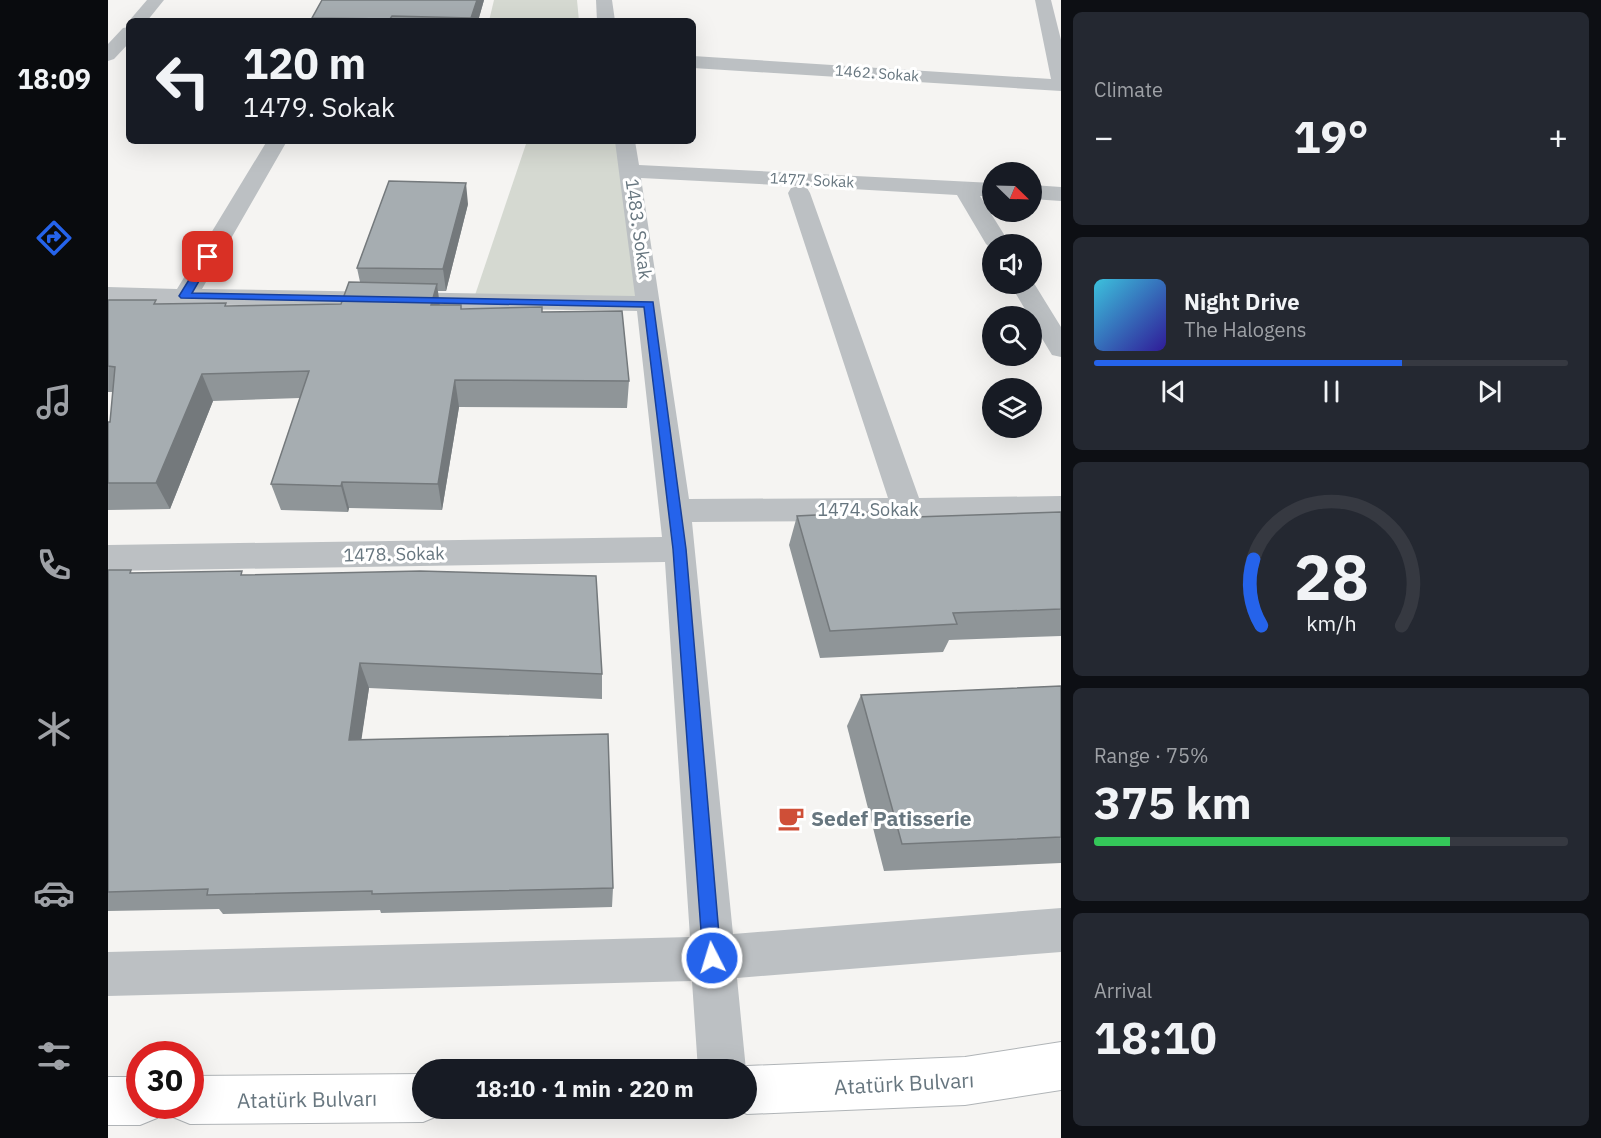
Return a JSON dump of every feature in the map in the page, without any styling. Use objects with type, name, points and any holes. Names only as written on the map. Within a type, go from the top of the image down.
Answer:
[{"type":"main road","name":"Atatürk Bulvarı","points":[[757,1090],[966,1081],[1061,1066]]},
{"type":"main road","name":"Atatürk Bulvarı","points":[[204,1100],[412,1098]]},
{"type":"main road","points":[[108,1101],[126,1101]]},
{"type":"street","points":[[141,18],[156,0]]},
{"type":"street","points":[[604,0],[606,18]]},
{"type":"street","points":[[1043,0],[1061,79]]},
{"type":"street","points":[[118,50],[126,37]]},
{"type":"street","name":"1462. Sokak","points":[[696,62],[1061,85]]},
{"type":"street","points":[[185,296],[275,144]]},
{"type":"street","name":"1477. Sokak","points":[[628,156],[982,189]]},
{"type":"street","name":"1483. Sokak","points":[[628,156],[680,549],[721,1059]]},
{"type":"street","points":[[964,188],[992,234]]},
{"type":"street","points":[[798,193],[907,509]]},
{"type":"street","points":[[1042,193],[1061,194]]},
{"type":"street","points":[[1028,294],[1061,349]]},
{"type":"street","points":[[108,295],[649,304]]},
{"type":"street","name":"1474. Sokak","points":[[675,510],[1061,508]]},
{"type":"street","name":"1478. Sokak","points":[[108,558],[680,549]]},
{"type":"street","points":[[108,974],[712,958],[1061,930]]},
{"type":"shaded area","points":[[494,0],[577,0],[579,18],[490,18]]},
{"type":"shaded area","points":[[526,144],[625,144],[649,304],[473,301]]},
{"type":"building","points":[[322,0],[477,0],[471,18],[392,16],[391,18],[312,18]]},
{"type":"building","points":[[389,181],[466,183],[443,269],[357,268]]},
{"type":"building","points":[[349,282],[437,284],[431,305],[461,305],[461,309],[542,307],[542,312],[622,311],[629,381],[455,380],[438,484],[342,482],[341,486],[271,484],[309,371],[202,374],[156,483],[108,483],[108,422],[110,422],[115,367],[108,366],[108,300],[156,300],[154,304],[226,303],[225,306],[341,304]]},
{"type":"building","points":[[913,510],[915,517],[1061,512],[1061,609],[953,613],[957,624],[830,631],[797,516]]},
{"type":"building","points":[[108,570],[131,570],[130,573],[242,571],[241,575],[420,571],[596,576],[602,674],[360,663],[349,740],[608,734],[613,888],[372,894],[372,891],[207,895],[208,889],[108,892]]},
{"type":"building","points":[[1061,686],[1061,837],[902,844],[861,695]]},
{"type":"place","name":"Sedef Patisserie","points":[[791,818]]},
{"type":"route","points":[[208,257],[185,296],[649,304],[680,549],[712,958]]}]
